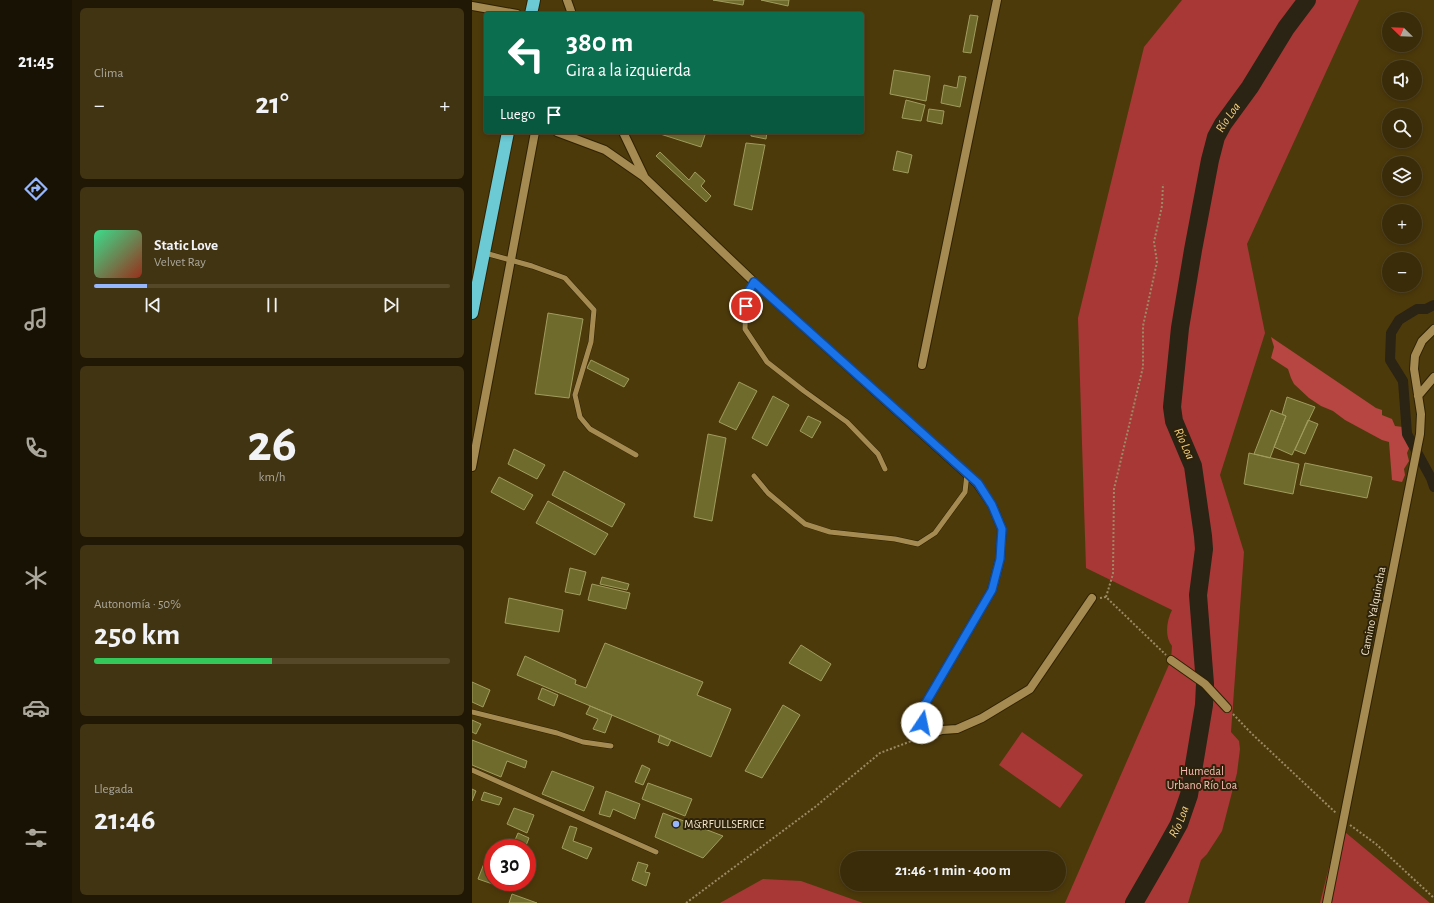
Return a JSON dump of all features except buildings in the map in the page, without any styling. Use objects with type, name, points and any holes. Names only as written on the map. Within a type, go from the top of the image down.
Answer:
[{"type":"highway","points":[[531,12],[534,0]]},
{"type":"highway","points":[[472,313],[508,134]]},
{"type":"street","points":[[567,0],[571,12]]},
{"type":"street","points":[[922,365],[997,0]]},
{"type":"street","points":[[472,6],[506,12]]},
{"type":"street","points":[[472,467],[535,134]]},
{"type":"street","points":[[562,134],[605,150],[644,177],[754,282],[978,483],[992,505],[1002,529],[1000,559],[992,590],[924,706],[921,715],[922,723],[930,734],[942,730],[957,728],[982,718],[1030,689],[1092,598]]},
{"type":"street","points":[[624,134],[644,177]]},
{"type":"street","name":"Camino Yalquincha","points":[[1327,903],[1420,434],[1421,414],[1414,369],[1415,356],[1422,341],[1434,329]]},
{"type":"street","points":[[1418,396],[1434,377]]},
{"type":"street","points":[[1171,660],[1205,684],[1228,708]]},
{"type":"lane","points":[[484,253],[532,266],[565,278],[594,310],[591,342],[575,395],[580,417],[590,428],[636,455]]},
{"type":"lane","points":[[754,282],[746,296],[745,328],[767,362],[847,422],[878,454],[885,469]]},
{"type":"lane","points":[[754,476],[768,494],[805,524],[830,532],[895,539],[918,544],[935,533],[965,492],[967,474]]},
{"type":"lane","points":[[472,712],[557,733],[583,742],[611,746]]},
{"type":"lane","points":[[472,770],[656,852]]},
{"type":"path","points":[[1106,597],[1113,574],[1114,490],[1143,367],[1143,326],[1157,262],[1154,242],[1162,206],[1162,184]]},
{"type":"path","points":[[1092,598],[1106,597],[1171,660]]},
{"type":"path","points":[[1228,708],[1344,821],[1376,844],[1434,898]]},
{"type":"path","points":[[686,903],[815,806],[880,753],[930,734]]},
{"type":"green space","name":"Humedal Urbano Río Loa","points":[[1182,0],[1359,0],[1247,244],[1265,333],[1220,475],[1244,552],[1231,732],[1239,741],[1240,749],[1237,773],[1222,831],[1207,854],[1201,860],[1188,903],[1065,903],[1171,660],[1172,646],[1169,642],[1167,628],[1172,610],[1086,568],[1078,318],[1144,47]]},
{"type":"green space","points":[[1022,732],[1083,775],[1060,808],[999,765]]},
{"type":"green space","points":[[1339,827],[1430,903],[1320,903]]},
{"type":"green space","points":[[763,879],[801,881],[863,903],[720,903]]},
{"type":"shaded area","points":[[1271,337],[1376,408],[1382,410],[1382,415],[1392,419],[1395,426],[1403,427],[1410,431],[1410,446],[1407,453],[1409,461],[1404,469],[1405,475],[1402,482],[1392,480],[1389,442],[1382,440],[1345,420],[1333,411],[1321,406],[1309,398],[1294,384],[1288,369],[1271,358],[1274,347]]},
{"type":"waterway","name":"Río Loa","points":[[1134,903],[1179,824],[1189,795],[1204,705],[1205,684],[1198,595],[1204,549],[1203,536],[1193,466],[1174,421],[1172,407],[1180,328],[1210,160],[1216,137],[1223,124],[1250,87],[1286,28],[1307,0]]},
{"type":"waterway","points":[[1434,305],[1426,309],[1417,309],[1399,320],[1391,333],[1390,360],[1403,381],[1407,434],[1431,478],[1434,487]]},
{"type":"place","name":"M&RFULLSERICE","points":[[676,824]]},
{"type":"route","points":[[746,306],[746,296],[754,282],[978,483],[992,505],[1002,529],[1000,559],[992,590],[924,706],[921,715],[922,723]]}]
